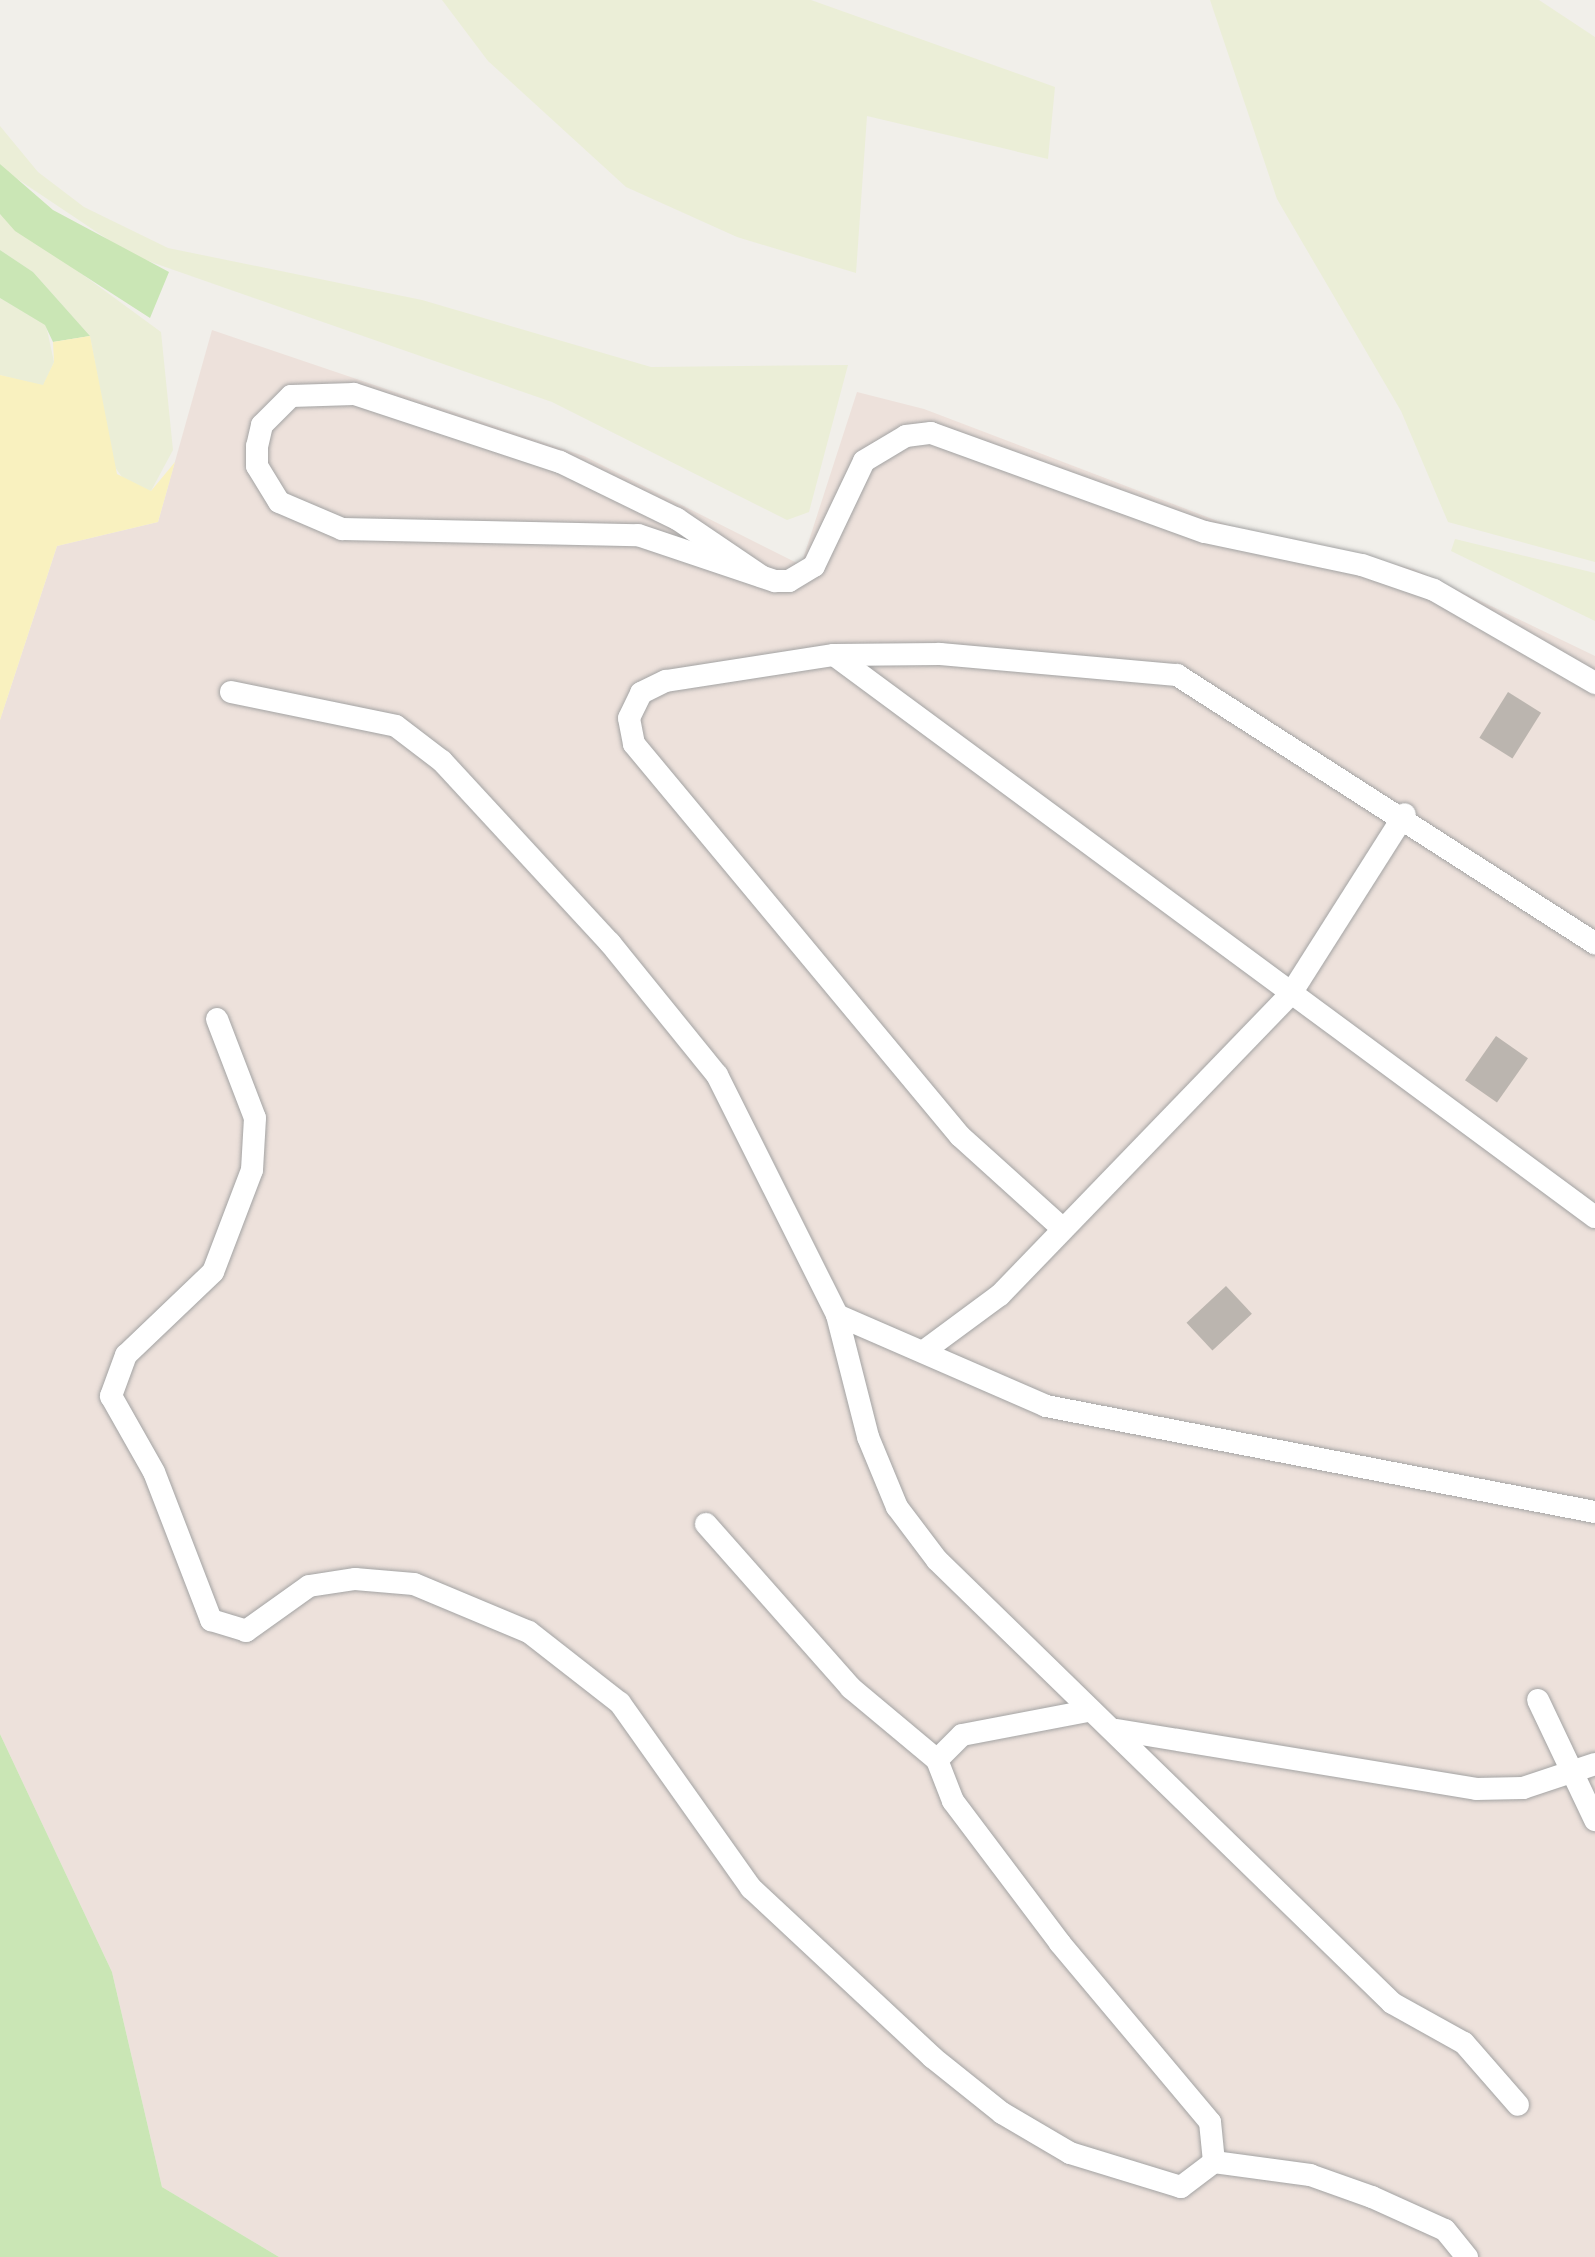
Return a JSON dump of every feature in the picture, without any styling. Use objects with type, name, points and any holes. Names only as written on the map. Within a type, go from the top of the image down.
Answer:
[{"type":"street","points":[[761,576],[676,519],[560,462],[354,394],[291,396],[262,426],[256,446],[261,476],[279,502],[342,529],[638,535],[761,576],[804,576],[864,461],[883,445],[930,433],[1205,532],[1362,565],[1434,590],[1595,683]]},
{"type":"street","points":[[1063,1230],[960,1136],[634,744],[633,704],[653,685],[834,655],[940,654],[1178,675],[1405,814],[1595,943]]},
{"type":"street","points":[[834,655],[1595,1217]]},
{"type":"street","points":[[231,692],[396,726],[442,761],[682,1023],[717,1075],[837,1315],[868,1437],[897,1507],[994,1621],[1088,1711],[1117,1730],[1392,2003],[1464,2043],[1518,2104]]},
{"type":"street","points":[[924,1351],[1000,1295],[1290,995],[1405,814]]},
{"type":"street","points":[[217,1019],[255,1118],[252,1170],[213,1272],[126,1355],[111,1396],[154,1472],[210,1620],[246,1631],[308,1586],[356,1579],[414,1584],[529,1632],[620,1703],[751,1888],[1002,2113],[1070,2153],[1167,2186],[1194,2183],[1214,2162],[1210,2122],[1060,1944],[953,1801],[938,1760],[851,1688],[706,1524]]},
{"type":"street","points":[[837,1315],[1046,1406],[1595,1512]]},
{"type":"street","points":[[1538,1700],[1584,1769],[1595,1820]]},
{"type":"street","points":[[938,1760],[962,1735],[1088,1711]]},
{"type":"street","points":[[1117,1730],[1476,1789],[1522,1788],[1584,1769]]},
{"type":"street","points":[[1214,2162],[1310,2175],[1372,2197],[1446,2230],[1467,2257]]},
{"type":"shaded area","points":[[212,330],[584,456],[801,565],[857,392],[924,409],[1236,528],[1414,569],[1595,656],[1595,2257],[279,2257],[162,2187],[112,1972],[0,1734],[0,720],[57,546],[158,522]]},
{"type":"green space","points":[[442,0],[811,0],[1055,87],[1048,159],[867,116],[856,273],[737,237],[626,187],[488,61]]},
{"type":"green space","points":[[1210,0],[1539,0],[1595,37],[1595,562],[1448,522],[1401,411],[1277,199]]},
{"type":"green space","points":[[0,126],[38,172],[84,207],[168,248],[422,300],[651,367],[848,365],[809,512],[787,520],[552,402],[131,255],[10,174],[0,164]]},
{"type":"green space","points":[[0,164],[53,210],[169,272],[150,318],[15,231],[0,214]]},
{"type":"green space","points":[[0,214],[161,332],[173,450],[151,491],[128,485],[114,466],[90,336],[33,272],[0,250]]},
{"type":"green space","points":[[0,250],[33,272],[90,336],[53,342],[45,325],[0,298]]},
{"type":"green space","points":[[0,298],[46,325],[54,362],[43,386],[0,375]]},
{"type":"green space","points":[[1455,539],[1595,573],[1595,621],[1451,551]]},
{"type":"green space","points":[[0,1734],[112,1972],[162,2187],[279,2257],[0,2257]]},
{"type":"sand","points":[[90,336],[117,474],[151,491],[175,462],[158,522],[57,546],[0,720],[0,375],[43,385],[54,362],[53,342]]},
{"type":"building","points":[[1508,692],[1541,713],[1512,758],[1479,738]]},
{"type":"building","points":[[1496,1036],[1528,1058],[1497,1103],[1465,1080]]},
{"type":"building","points":[[1226,1286],[1252,1314],[1212,1351],[1187,1323]]}]
